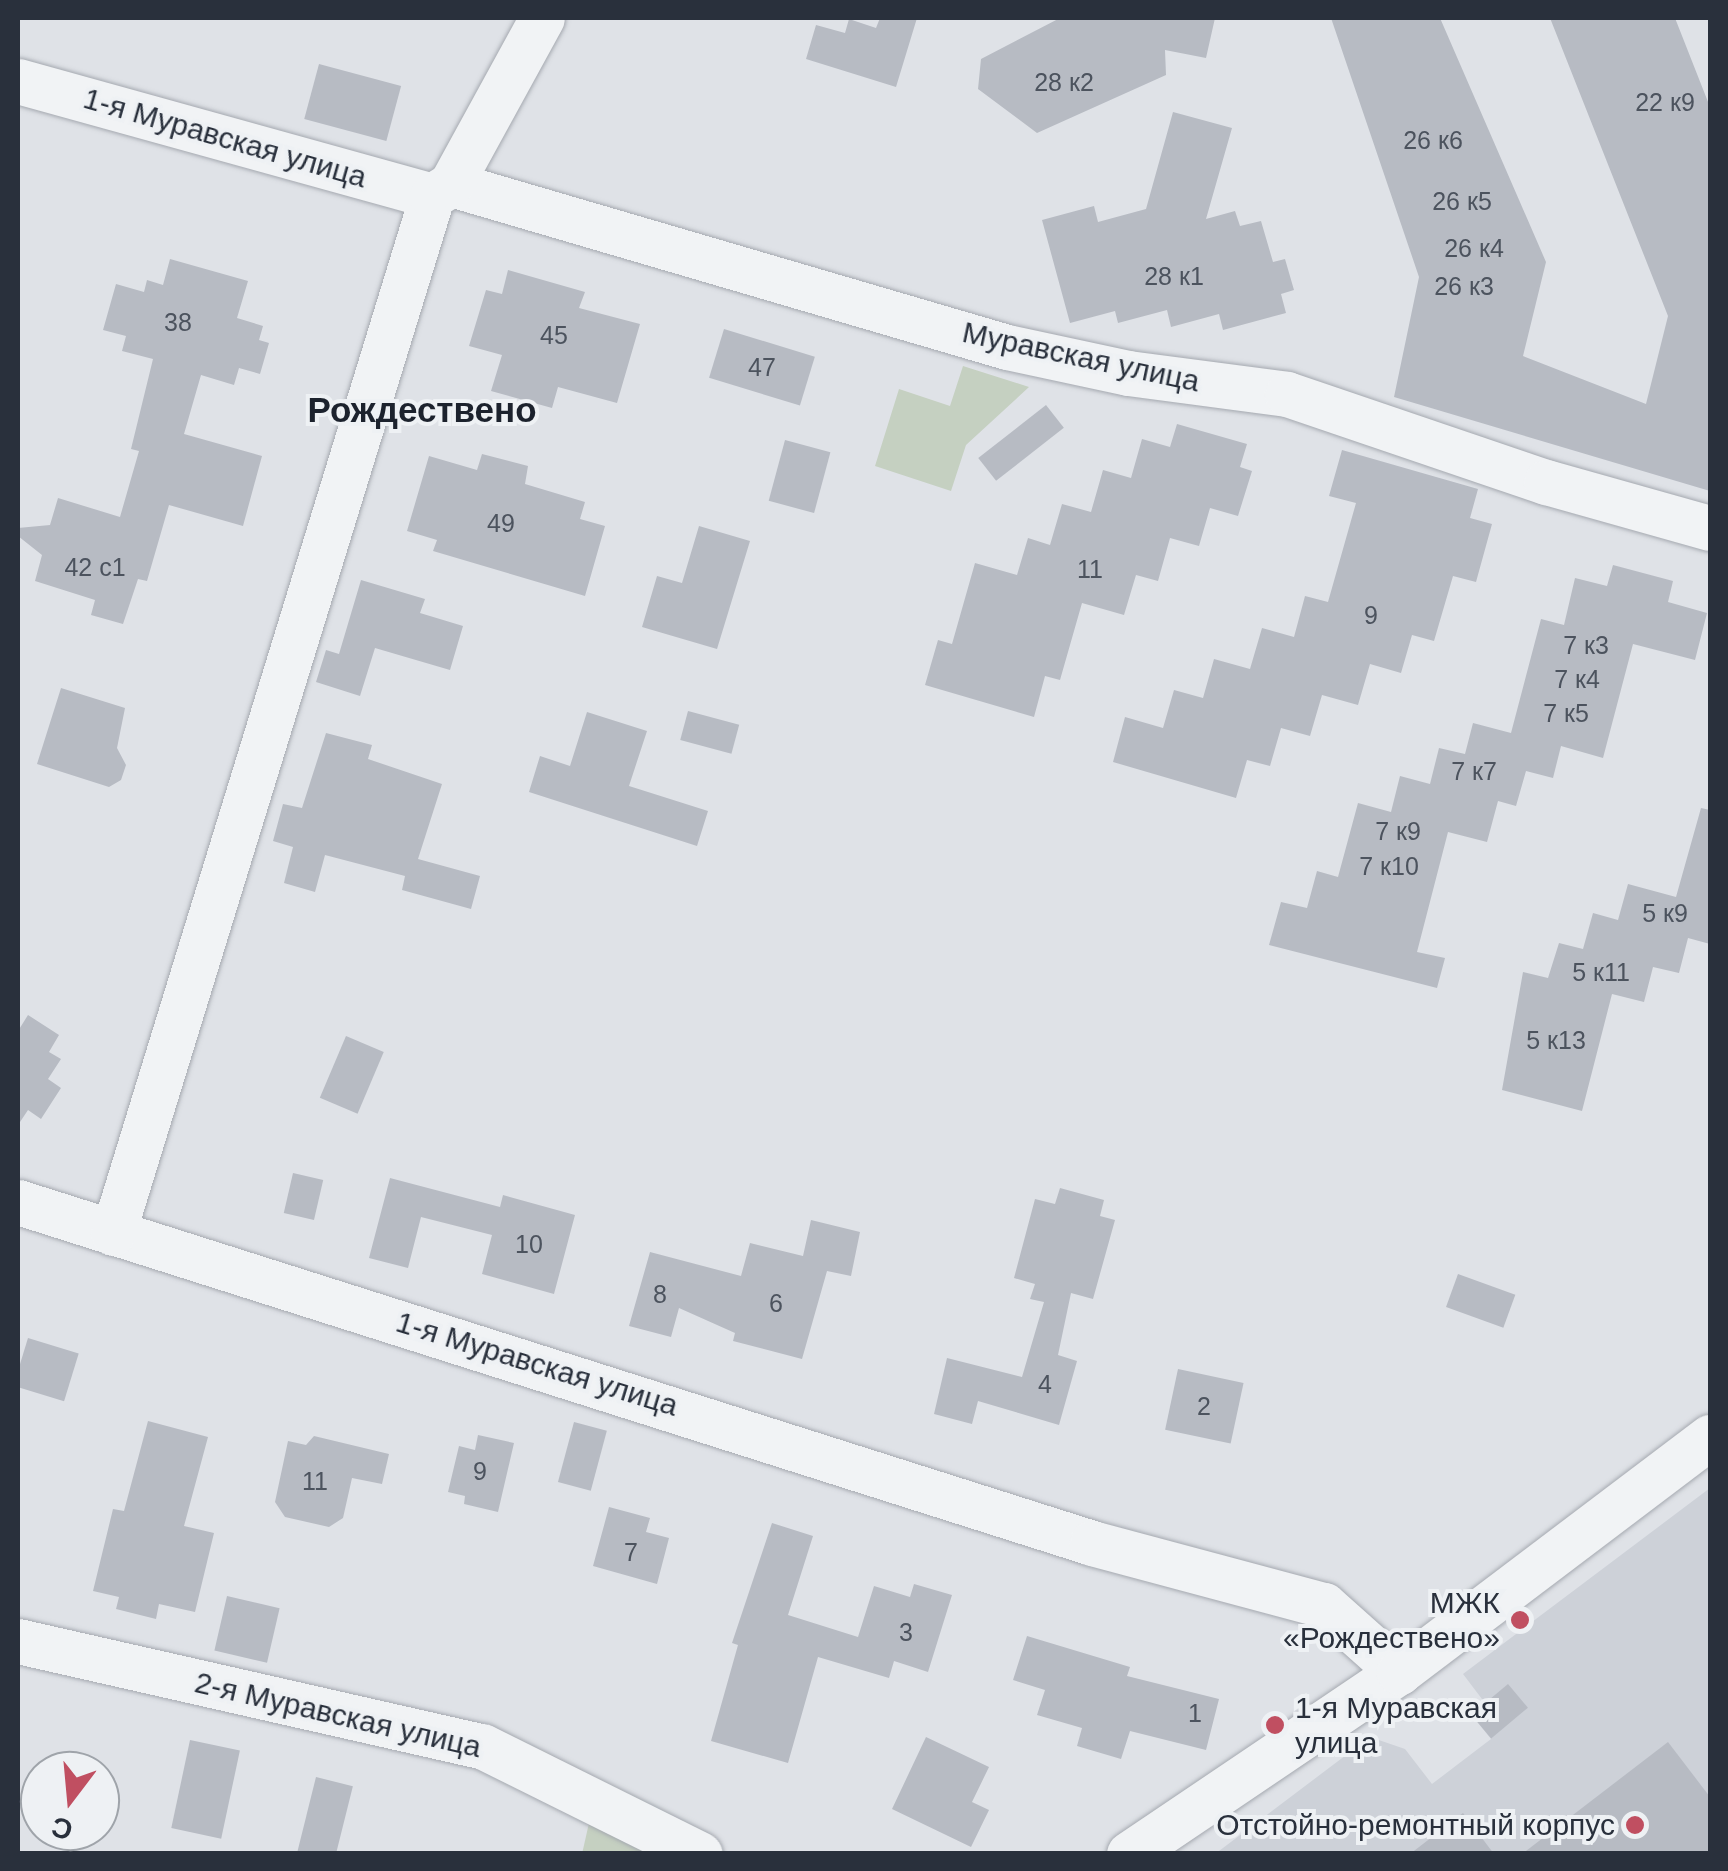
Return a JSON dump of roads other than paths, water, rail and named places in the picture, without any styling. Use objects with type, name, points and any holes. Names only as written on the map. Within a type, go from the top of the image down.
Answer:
[{"type":"street","points":[[113,1233],[441,190],[542,18]]},
{"type":"street","name":"1-я Муравская улица","points":[[18,81],[441,190]]},
{"type":"street","name":"Муравская улица","points":[[441,190],[1007,347],[1128,373],[1287,394],[1546,482],[1710,528]]},
{"type":"street","name":"1-я Муравская улица","points":[[18,1202],[736,1424],[1092,1543],[1324,1605],[1399,1672]]},
{"type":"street","points":[[1129,1854],[1399,1672],[1710,1437]]},
{"type":"street","name":"2-я Муравская улица","points":[[18,1641],[482,1746],[700,1854]]},
{"type":"place","name":"МЖК «Рождествено»","points":[[1520,1620]]},
{"type":"place","name":"1-я Муравская улица","points":[[1275,1725]]},
{"type":"place","name":"Отстойно-ремонтный корпус","points":[[1635,1825]]},
{"type":"district","name":"Рождествено","points":[[422,410]]}]
